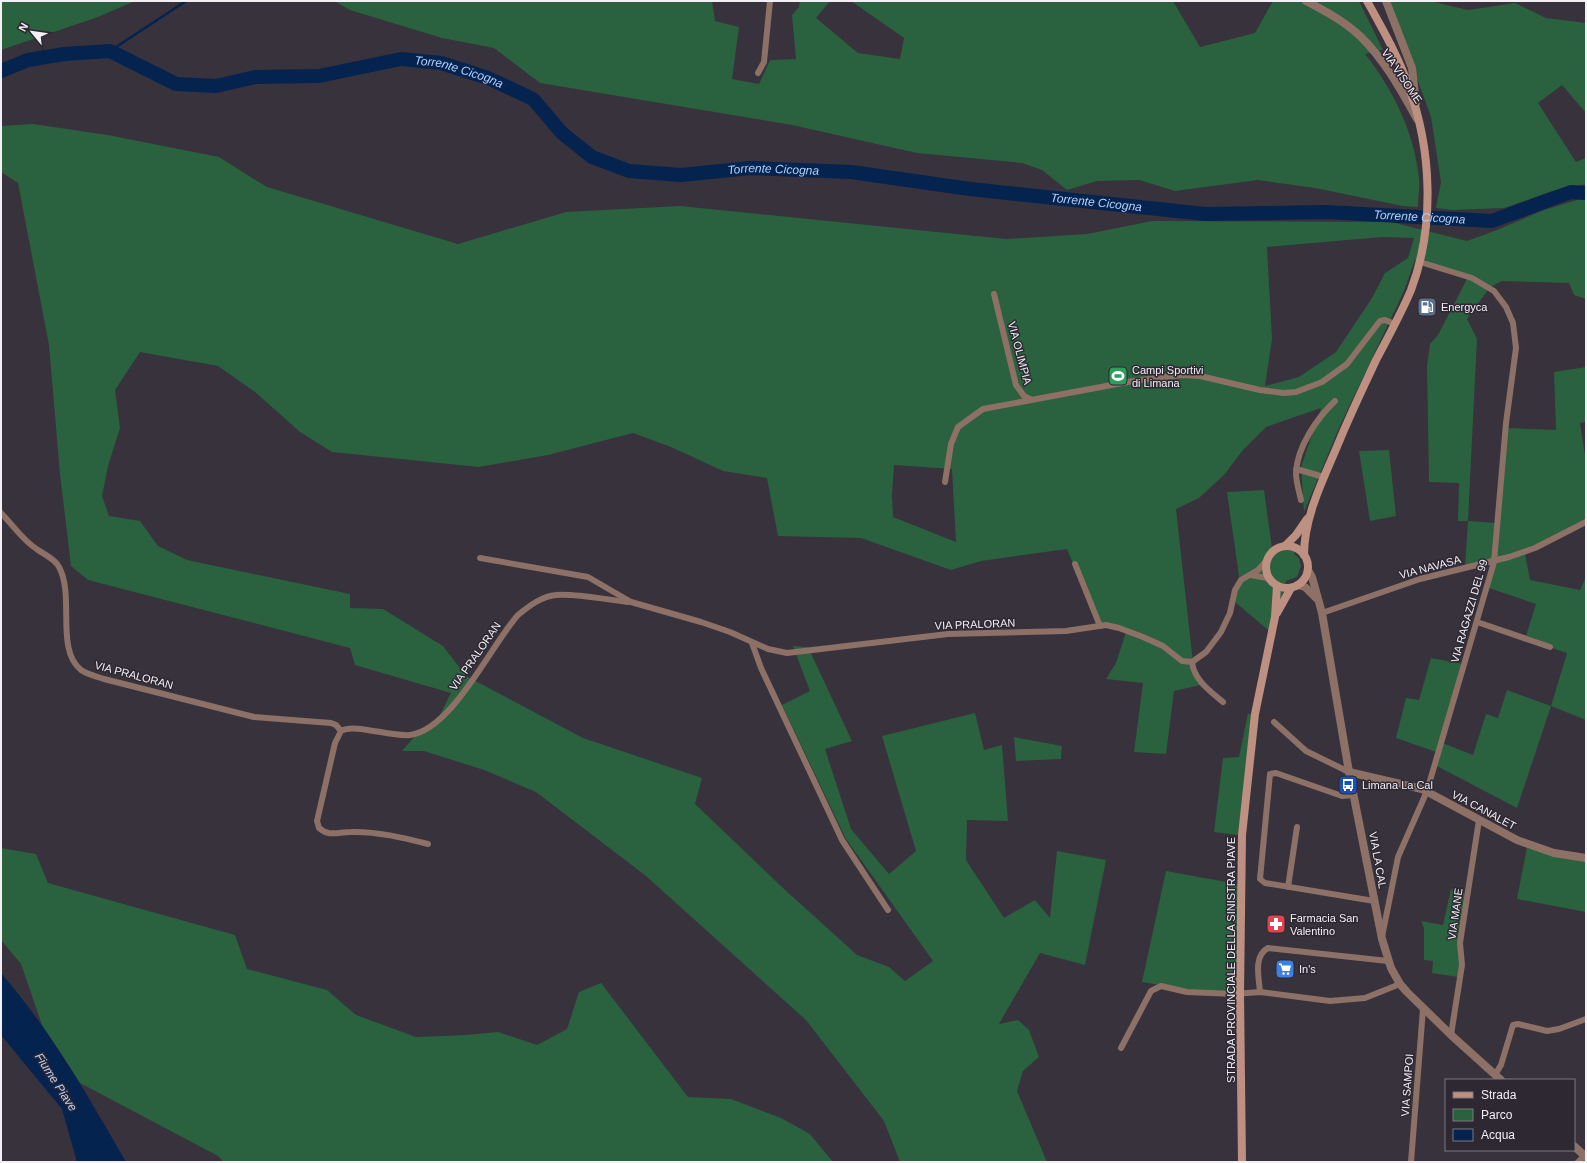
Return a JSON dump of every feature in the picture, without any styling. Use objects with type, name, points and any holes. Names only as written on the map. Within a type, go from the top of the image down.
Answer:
[{"type":"main road","points":[[1304,555],[1305,541],[1311,512],[1324,477],[1345,429],[1411,290],[1420,262],[1425,237],[1428,190],[1424,150],[1418,120],[1408,85],[1367,1]]},
{"type":"main road","points":[[1295,586],[1277,586],[1268,578],[1266,561],[1273,550],[1285,546],[1296,535],[1311,512]]},
{"type":"main road","points":[[1274,617],[1282,600],[1295,586],[1303,581],[1308,570],[1308,565],[1304,555],[1299,549],[1285,546]]},
{"type":"main road","points":[[1274,617],[1277,586]]},
{"type":"main road","name":"STRADA PROVINCIALE DELLA SINISTRA PIAVE","points":[[1242,1162],[1240,993],[1241,866],[1248,773],[1255,714],[1274,617]]},
{"type":"street","points":[[758,73],[764,62],[770,1]]},
{"type":"street","name":"VIA VISOME","points":[[1306,1],[1334,16],[1360,37],[1385,65],[1418,120]]},
{"type":"street","name":"VIA VISOME","points":[[1386,1],[1412,68],[1418,120]]},
{"type":"street","name":"VIA RAGAZZI DEL 99","points":[[1382,939],[1398,857],[1427,791],[1494,562],[1506,423],[1516,348],[1514,327],[1506,307],[1488,287],[1463,275],[1420,262]]},
{"type":"street","name":"VIA OLIMPIA","points":[[994,294],[1016,385],[1024,396],[1031,399],[1181,375],[1200,376],[1260,390],[1284,393],[1296,392],[1322,382],[1347,364],[1380,321],[1385,320],[1395,324]]},
{"type":"street","points":[[945,482],[951,444],[958,427],[983,409],[1031,399]]},
{"type":"street","points":[[1301,500],[1296,477],[1296,469],[1312,429],[1335,400]]},
{"type":"street","points":[[1296,469],[1324,477]]},
{"type":"street","name":"VIA PRALORAN","points":[[1,513],[26,543],[51,558],[58,566],[64,582],[70,654],[74,662],[82,670],[104,679],[254,717],[322,721],[336,725],[341,730],[352,727],[398,735],[412,734],[426,730],[445,715],[518,615],[531,605],[544,598],[556,595],[631,602],[701,622],[730,632],[768,649],[787,653],[948,634],[1066,631],[1100,626],[1119,628],[1137,635],[1157,643],[1182,660],[1192,662]]},
{"type":"street","name":"VIA NAVASA","points":[[1322,613],[1420,579],[1494,562],[1534,548],[1586,522]]},
{"type":"street","name":"VIA PRALORAN","points":[[480,558],[588,577],[631,602]]},
{"type":"street","points":[[1223,702],[1201,682],[1195,674],[1192,662],[1206,652],[1221,632],[1230,613],[1237,587],[1246,575],[1258,570],[1266,561]]},
{"type":"street","points":[[1076,564],[1100,626]]},
{"type":"street","name":"VIA LA CAL","points":[[1308,570],[1312,577],[1317,600],[1322,613],[1349,772],[1374,901],[1388,961],[1400,984],[1423,1009],[1498,1077]]},
{"type":"street","points":[[1246,575],[1268,578]]},
{"type":"street","name":"VIA LA CAL","points":[[1295,586],[1312,592],[1317,600]]},
{"type":"street","points":[[1476,622],[1550,647]]},
{"type":"street","points":[[752,643],[761,668],[842,840],[888,910]]},
{"type":"street","points":[[1274,722],[1306,750],[1349,772]]},
{"type":"street","points":[[341,730],[335,742],[317,821],[319,828],[330,835],[353,832],[375,833],[428,844]]},
{"type":"street","name":"VIA CANALET","points":[[1349,772],[1427,791],[1479,820],[1529,845],[1554,853],[1586,858]]},
{"type":"street","points":[[1354,795],[1342,796],[1276,773],[1270,774],[1260,879],[1265,883],[1374,901]]},
{"type":"street","name":"VIA MANE","points":[[1451,1035],[1462,965],[1460,943],[1479,820]]},
{"type":"street","points":[[1288,887],[1297,828]]},
{"type":"street","points":[[1260,992],[1258,966],[1260,954],[1268,948],[1388,961]]},
{"type":"street","points":[[1121,1048],[1155,987],[1161,986],[1187,992],[1224,994],[1260,992],[1318,1001],[1330,1001],[1366,998],[1400,984]]},
{"type":"street","name":"VIA SAMPOI","points":[[1411,1162],[1423,1009]]},
{"type":"street","points":[[1498,1077],[1514,1025],[1518,1024],[1547,1031],[1559,1029],[1586,1019]]},
{"type":"street","points":[[1575,1147],[1585,1156],[1578,1162]]},
{"type":"green space","points":[[1,1],[135,1],[98,17],[1,50]]},
{"type":"green space","points":[[334,1],[712,1],[715,21],[739,27],[732,79],[759,84],[770,60],[796,59],[792,15],[799,7],[800,1],[830,1],[816,18],[858,53],[900,59],[904,38],[851,1],[1173,1],[1200,47],[1255,33],[1273,1],[1359,1],[1383,50],[1365,54],[1385,82],[1393,97],[1408,129],[1413,145],[1419,179],[1418,207],[1403,206],[1315,188],[1258,180],[1175,191],[1139,180],[1097,181],[1067,190],[1042,170],[1022,163],[917,153],[792,125],[540,83],[494,48],[442,38],[350,10]]},
{"type":"green space","points":[[1389,1],[1430,1],[1468,10],[1515,3],[1546,18],[1586,23],[1586,113],[1562,85],[1538,103],[1576,162],[1586,158],[1586,184],[1552,191],[1504,208],[1453,210],[1436,208],[1441,182],[1431,117]]},
{"type":"green space","points":[[33,124],[108,135],[219,157],[267,187],[458,244],[566,212],[680,206],[1006,239],[1087,234],[1152,221],[1391,222],[1467,241],[1544,210],[1580,199],[1586,200],[1586,299],[1574,295],[1569,283],[1502,281],[1490,287],[1467,319],[1477,339],[1468,521],[1458,521],[1459,483],[1429,482],[1427,366],[1430,344],[1438,335],[1467,279],[1415,260],[1404,291],[1339,428],[1304,512],[1301,467],[1321,408],[1266,427],[1243,450],[1224,475],[1199,498],[1176,509],[1193,663],[1196,672],[1205,684],[1174,691],[1166,754],[1134,752],[1143,683],[1106,679],[1116,663],[1126,632],[1110,628],[1100,628],[1067,549],[981,561],[951,570],[861,538],[778,536],[767,478],[723,471],[671,447],[633,433],[548,455],[479,467],[332,452],[300,432],[255,392],[218,366],[140,352],[115,390],[120,428],[108,466],[102,496],[109,516],[140,521],[158,546],[187,560],[350,594],[350,608],[383,609],[443,646],[466,676],[583,738],[702,778],[695,804],[783,888],[857,955],[889,967],[905,981],[933,961],[846,839],[782,705],[810,691],[793,646],[808,647],[852,741],[825,749],[851,829],[889,874],[916,851],[882,736],[975,713],[984,750],[1002,745],[1008,821],[967,820],[966,860],[1004,918],[1035,900],[1050,918],[1057,851],[1106,860],[1085,965],[1040,953],[999,1024],[1018,1020],[1029,1030],[1039,1057],[1023,1071],[1017,1091],[1047,1162],[900,1162],[884,1121],[806,1020],[646,876],[536,792],[484,770],[424,751],[402,751],[415,736],[440,715],[451,693],[355,665],[350,648],[88,580],[71,566],[60,474],[49,345],[18,183],[1,172],[1,126]],"holes":[[[1382,237],[1414,238],[1408,258],[1385,273],[1372,298],[1336,352],[1299,377],[1265,386],[1272,339],[1267,247]],[[894,465],[952,469],[956,542],[893,517],[892,495]]]},
{"type":"green space","points":[[1586,367],[1586,422],[1580,423],[1586,462],[1586,523],[1525,554],[1530,580],[1580,590],[1586,577],[1586,720],[1551,706],[1567,653],[1525,639],[1536,604],[1486,587],[1493,561],[1465,567],[1468,521],[1496,523],[1505,428],[1556,430],[1554,372]]},
{"type":"green space","points":[[1389,450],[1396,516],[1370,521],[1359,451]]},
{"type":"green space","points":[[1264,490],[1272,548],[1297,544],[1294,554],[1299,558],[1301,566],[1297,577],[1286,581],[1273,634],[1235,602],[1239,576],[1227,492]]},
{"type":"green space","points":[[1431,658],[1463,664],[1440,742],[1473,755],[1486,714],[1498,718],[1507,690],[1551,706],[1517,808],[1433,764],[1436,752],[1396,738],[1406,698],[1419,700]]},
{"type":"green space","points":[[1248,713],[1253,716],[1245,836],[1214,832],[1223,758],[1239,757]]},
{"type":"green space","points":[[1014,737],[1062,746],[1061,759],[1016,761]]},
{"type":"green space","points":[[1527,847],[1586,857],[1586,912],[1517,899]]},
{"type":"green space","points":[[1,848],[36,854],[48,883],[235,935],[247,969],[327,990],[356,1015],[416,1037],[498,1032],[537,1045],[567,1029],[579,992],[601,983],[688,1097],[731,1099],[781,1118],[810,1134],[833,1162],[224,1162],[218,1156],[80,1083],[42,1025],[21,964],[1,940]]},
{"type":"green space","points":[[1166,871],[1243,885],[1242,994],[1224,996],[1142,982]]},
{"type":"green space","points":[[1451,889],[1466,894],[1458,977],[1432,973],[1433,961],[1424,960],[1424,928],[1421,921],[1443,925]]},
{"type":"water","name":"Fiume Piave","points":[[1,973],[53,1041],[83,1088],[126,1162],[77,1162],[62,1109],[1,1035]]},
{"type":"waterway","points":[[110,51],[186,1]]},
{"type":"waterway","name":"Torrente Cicogna","points":[[1,71],[28,60],[64,54],[110,51],[176,84],[216,86],[255,77],[319,76],[401,59],[441,63],[488,78],[533,99],[562,133],[592,157],[629,171],[681,175],[750,168],[851,172],[970,189],[1205,214],[1326,212],[1492,221],[1571,192],[1586,193]]},
{"type":"place","name":"Energyca","points":[[1427,307]]},
{"type":"place","name":"Campi Sportivi di Limana","points":[[1118,376]]},
{"type":"place","name":"Limana La Cal","points":[[1348,785]]},
{"type":"place","name":"Farmacia San Valentino","points":[[1276,924]]},
{"type":"place","name":"In's","points":[[1285,969]]}]
